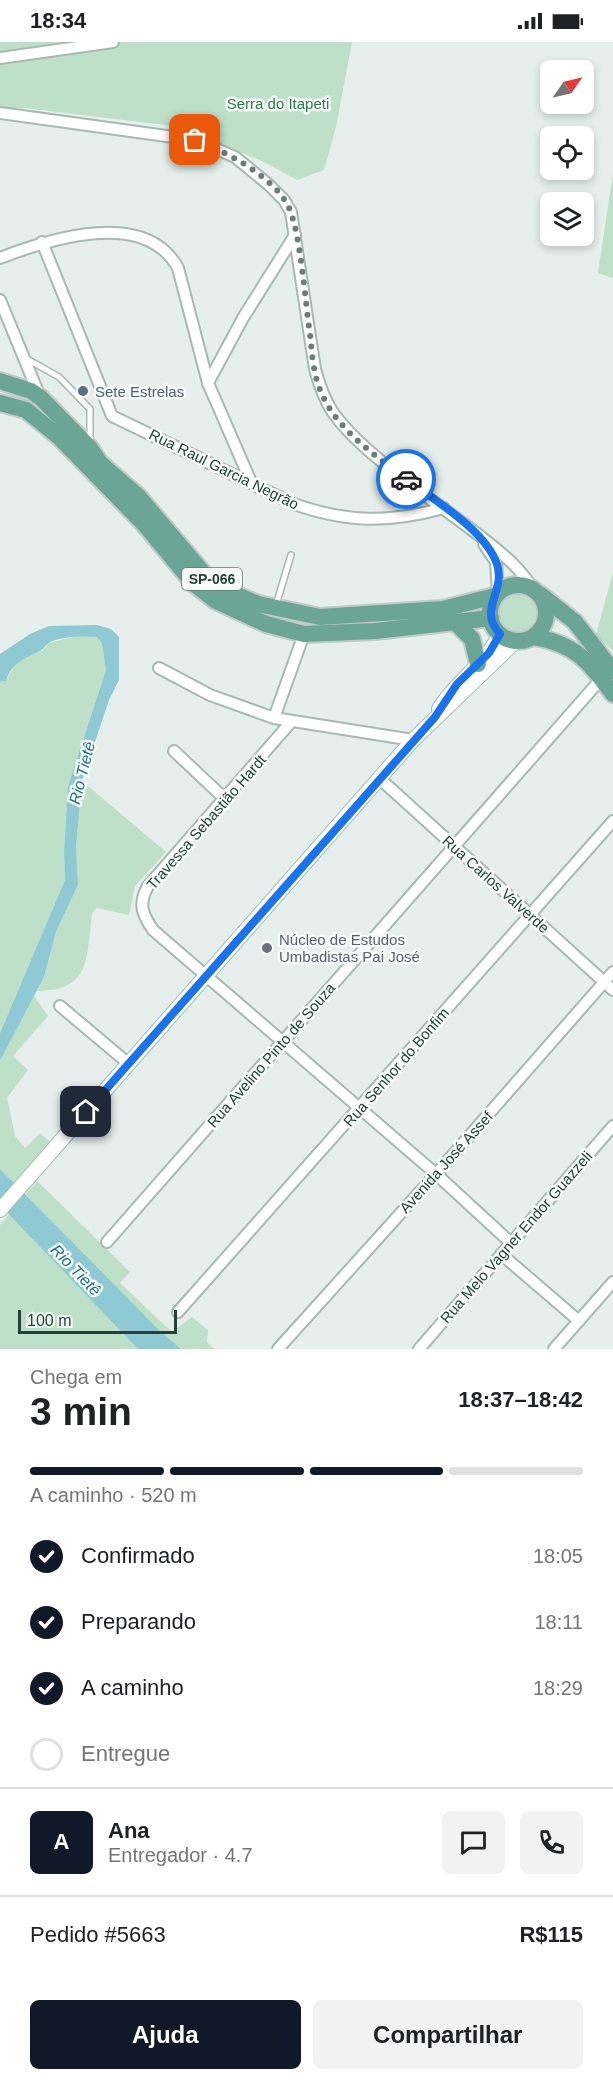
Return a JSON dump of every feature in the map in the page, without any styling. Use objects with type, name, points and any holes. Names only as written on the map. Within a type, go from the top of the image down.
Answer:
[{"type":"main road","name":"SP-066","points":[[0,381],[31,391],[41,398],[90,448],[100,463],[138,496],[206,575],[230,592],[258,604],[320,617],[358,613],[397,614],[453,607],[497,594]]},
{"type":"main road","name":"SP-066","points":[[0,403],[26,410],[59,437],[144,524],[194,584],[216,602],[266,624],[304,634],[375,631],[490,618]]},
{"type":"main road","points":[[516,641],[500,634],[490,618],[491,606],[497,594],[514,584],[537,592],[575,622],[607,675],[613,694]]},
{"type":"main road","points":[[534,637],[545,622],[547,613],[537,592]]},
{"type":"main road","points":[[455,622],[472,639],[478,664]]},
{"type":"main road","points":[[435,717],[457,684],[489,653],[500,634]]},
{"type":"main road","points":[[0,1210],[413,740],[516,641],[534,637],[569,646],[607,675]]},
{"type":"street","points":[[0,58],[112,42]]},
{"type":"street","points":[[0,113],[195,140],[235,157],[284,200],[291,212],[296,235],[315,369],[321,392],[346,430],[518,568],[537,592]]},
{"type":"street","points":[[0,258],[42,242],[89,234],[118,234],[159,246],[168,252],[178,268],[208,383],[251,482]]},
{"type":"street","points":[[208,383],[243,318],[296,235]]},
{"type":"street","name":"Rua Raul Garcia Negrão","points":[[42,242],[112,416],[294,504],[336,517],[380,521],[401,519],[444,508]]},
{"type":"street","points":[[0,300],[41,398]]},
{"type":"street","points":[[477,534],[496,562],[497,594]]},
{"type":"street","points":[[274,718],[304,634]]},
{"type":"street","points":[[159,668],[210,695],[274,718],[413,740]]},
{"type":"street","name":"Rua Avelino Pinto de Souza","points":[[107,1242],[607,675]]},
{"type":"street","name":"Travessa Sebastião Hardt","points":[[205,976],[153,930],[141,908],[142,898],[148,886],[291,722]]},
{"type":"street","points":[[174,751],[225,799]]},
{"type":"street","name":"Rua Carlos Valverde","points":[[379,778],[609,986]]},
{"type":"street","name":"Rua Senhor do Bonfim","points":[[178,1312],[613,821]]},
{"type":"street","name":"Avenida José Assef","points":[[278,1349],[609,986],[613,972]]},
{"type":"street","points":[[205,976],[436,1174],[510,1242]]},
{"type":"street","points":[[60,1006],[129,1064]]},
{"type":"street","name":"Rua Melo Vagner Endor Guazzeli","points":[[419,1349],[613,1126]]},
{"type":"street","points":[[501,1254],[579,1321]]},
{"type":"street","points":[[554,1349],[613,1282]]},
{"type":"lane","points":[[22,357],[59,377],[90,409],[90,448]]},
{"type":"lane","points":[[275,608],[291,555]]},
{"type":"green space","name":"Serra do Itapeti","points":[[0,42],[352,42],[336,127],[324,170],[297,180],[264,162],[181,127],[25,108],[0,109]]},
{"type":"green space","points":[[613,173],[613,278],[598,273]]},
{"type":"green space","points":[[613,572],[613,651],[596,635]]},
{"type":"green space","points":[[518,595],[530,601],[536,613],[530,625],[518,631],[506,625],[500,613],[506,601]]},
{"type":"green space","points":[[76,636],[97,637],[102,644],[106,670],[68,786],[64,851],[65,880],[0,1033],[0,682],[6,681],[15,664],[29,654],[42,651],[49,643]]},
{"type":"green space","points":[[82,781],[166,852],[135,886],[129,915],[96,908],[92,914],[89,944],[83,969],[77,978],[68,985],[37,991],[44,977],[56,932],[78,885],[76,847]]},
{"type":"green space","points":[[34,996],[48,1016],[13,1056],[28,1070],[7,1098],[15,1136],[25,1148],[40,1133],[50,1142],[14,1184],[0,1169],[0,1061]]},
{"type":"green space","points":[[37,1181],[130,1272],[120,1283],[172,1332],[192,1317],[208,1330],[207,1342],[214,1349],[181,1349],[161,1332],[25,1195]]},
{"type":"green space","points":[[10,1213],[138,1349],[0,1349],[0,1225]]},
{"type":"water","name":"Rio Tietê","points":[[97,625],[111,629],[119,637],[119,680],[109,700],[82,781],[76,847],[78,885],[56,932],[44,977],[0,1061],[0,1033],[65,880],[64,851],[68,786],[106,670],[102,644],[97,637],[67,638],[50,642],[41,650],[19,662],[12,669],[6,681],[0,682],[0,654],[30,634],[49,626]]},
{"type":"water","name":"Rio Tietê","points":[[0,1169],[161,1332],[181,1349],[138,1349],[0,1205]]},
{"type":"way so far","points":[[195,140],[235,157],[269,185],[288,205],[296,235],[315,369],[321,392],[346,430],[406,479]]},
{"type":"place","name":"Sete Estrelas","points":[[83,391]]},
{"type":"place","name":"Núcleo de Estudos Umbadistas Pai José","points":[[267,948]]},
{"type":"route","points":[[86,1112],[435,717],[457,684],[489,653],[496,643],[500,634],[490,618],[491,606],[498,593],[499,578],[496,562],[477,534],[406,479]]}]
